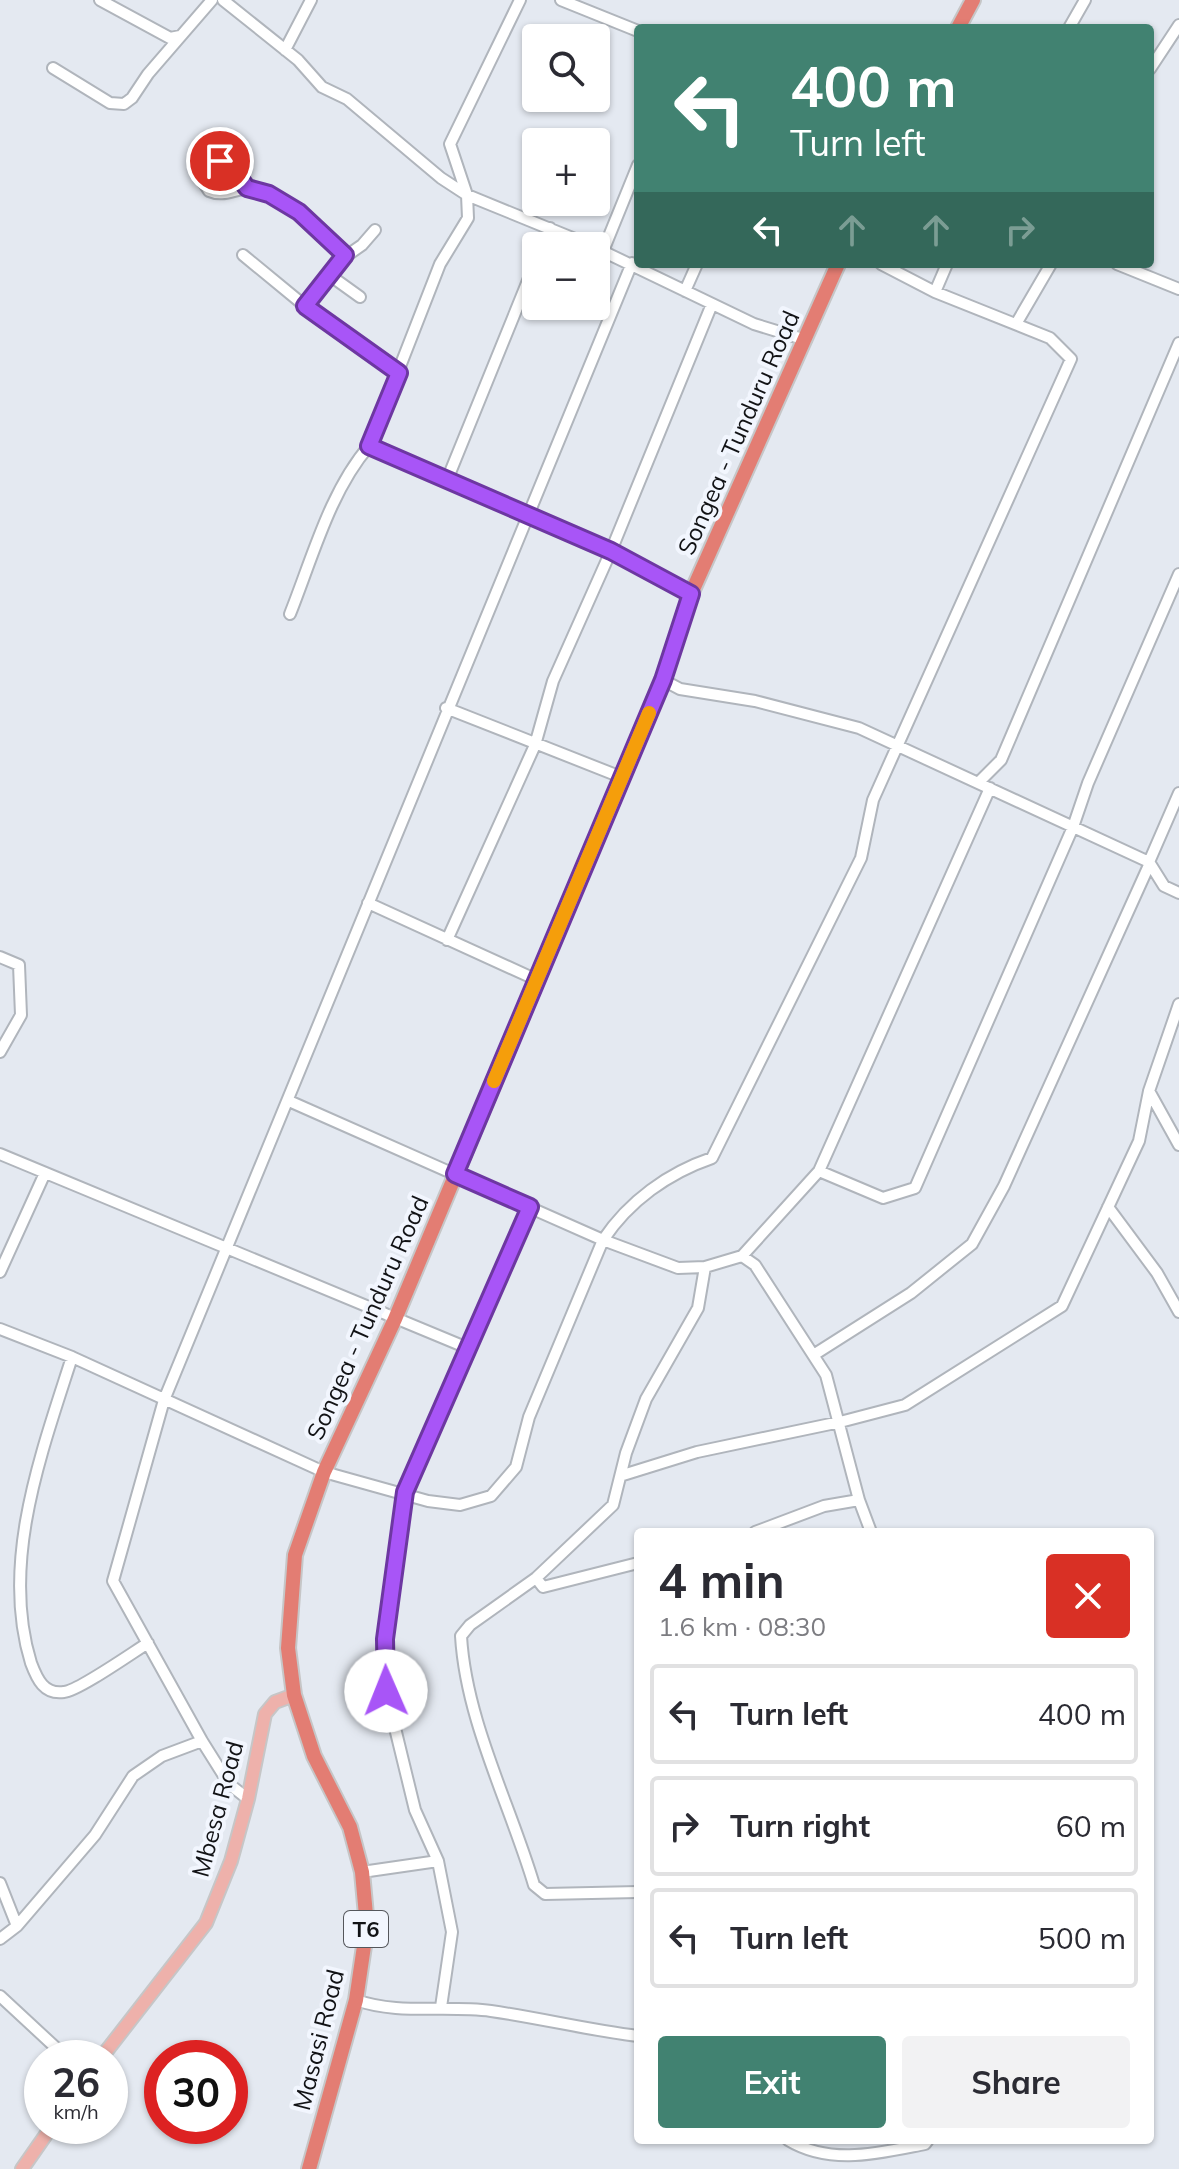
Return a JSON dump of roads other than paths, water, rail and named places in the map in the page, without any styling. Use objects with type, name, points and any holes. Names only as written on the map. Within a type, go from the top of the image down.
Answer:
[{"type":"highway","points":[[960,24],[973,0]]},
{"type":"highway","name":"Songea - Tunduru Road","points":[[294,1695],[288,1648],[295,1555],[324,1472],[395,1319],[663,680],[691,594],[836,268]]},
{"type":"highway","name":"Masasi Road","points":[[294,1695],[314,1756],[350,1827],[362,1872],[367,1926],[356,2000],[309,2169]]},
{"type":"main road","name":"Mbesa Road","points":[[115,2040],[206,1923],[231,1861],[248,1799],[265,1714],[275,1702],[294,1695]]},
{"type":"main road","points":[[22,2169],[39,2144]]},
{"type":"street","points":[[100,0],[170,38],[182,36]]},
{"type":"street","points":[[53,68],[110,103],[124,104],[212,0]]},
{"type":"street","points":[[223,0],[285,50],[322,87],[347,99],[441,178],[467,195],[559,232]]},
{"type":"street","points":[[285,50],[311,0]]},
{"type":"street","points":[[290,614],[339,494],[354,463],[369,446],[440,264],[468,218],[467,195],[450,144],[520,0]]},
{"type":"street","points":[[1071,24],[1085,0]]},
{"type":"street","points":[[567,1],[634,29]]},
{"type":"street","points":[[1154,63],[1179,25]]},
{"type":"street","points":[[247,188],[226,163],[215,160],[203,166],[200,177],[209,191],[222,194],[247,188],[269,194],[299,212],[345,255]]},
{"type":"street","points":[[605,232],[634,173]]},
{"type":"street","points":[[548,232],[550,228]]},
{"type":"street","points":[[305,306],[345,255],[362,245],[375,230]]},
{"type":"street","points":[[248,1799],[229,1784],[202,1741],[113,1581],[164,1400],[289,1101],[446,708],[531,516],[632,263],[610,254]]},
{"type":"street","points":[[243,255],[305,306],[399,373]]},
{"type":"street","points":[[641,268],[754,324],[806,340]]},
{"type":"street","points":[[685,291],[695,268]]},
{"type":"street","points":[[0,1329],[72,1357],[324,1472],[405,1492],[428,1501],[460,1505],[491,1496],[516,1467],[529,1417],[603,1240],[614,1223],[679,1169],[712,1158],[861,858],[873,800],[1071,359],[1050,338],[935,292],[889,268]]},
{"type":"street","points":[[935,292],[945,268]]},
{"type":"street","points":[[1016,324],[1049,268]]},
{"type":"street","points":[[1127,268],[1179,289]]},
{"type":"street","points":[[328,274],[360,297]]},
{"type":"street","points":[[447,480],[522,295]]},
{"type":"street","points":[[447,940],[535,745],[553,681],[611,551],[712,304]]},
{"type":"street","points":[[979,782],[1001,760],[1179,343]]},
{"type":"street","points":[[369,446],[611,551],[691,594]]},
{"type":"street","points":[[819,1171],[883,1198],[915,1188],[1073,827],[1088,783],[1179,574]]},
{"type":"street","points":[[663,680],[680,689],[755,701],[859,728],[1150,862],[1164,886],[1179,893]]},
{"type":"street","points":[[446,708],[621,777]]},
{"type":"street","points":[[289,1101],[603,1240],[678,1268],[705,1267],[742,1256],[819,1171],[990,788]]},
{"type":"street","points":[[815,1354],[911,1293],[972,1244],[1004,1186],[1179,793]]},
{"type":"street","points":[[368,903],[537,980]]},
{"type":"street","points":[[0,957],[19,965],[21,1015],[0,1052]]},
{"type":"street","points":[[623,1475],[697,1452],[905,1405],[1062,1306],[1139,1141],[1149,1091],[1179,1006]]},
{"type":"street","points":[[1149,1091],[1179,1145]]},
{"type":"street","points":[[0,1146],[4,1156],[470,1349]]},
{"type":"street","points":[[0,1272],[45,1173]]},
{"type":"street","points":[[441,2007],[452,1932],[438,1861],[415,1810],[386,1691],[385,1639],[405,1492],[530,1207]]},
{"type":"street","points":[[1108,1207],[1157,1273],[1179,1312]]},
{"type":"street","points":[[742,1256],[765,1278],[826,1375],[859,1500],[870,1528]]},
{"type":"street","points":[[634,1892],[545,1894],[534,1885],[501,1791],[462,1662],[461,1636],[470,1625],[536,1578],[613,1505],[623,1475],[626,1453],[646,1399],[698,1308],[705,1267]]},
{"type":"street","points":[[72,1357],[34,1473],[16,1565],[15,1601],[22,1640],[38,1680],[48,1691],[66,1693],[148,1643]]},
{"type":"street","points":[[766,1528],[824,1506],[859,1500]]},
{"type":"street","points":[[536,1578],[543,1587],[634,1564]]},
{"type":"street","points":[[0,1939],[17,1926],[95,1835],[133,1776],[162,1756],[202,1741]]},
{"type":"street","points":[[362,1872],[438,1861]]},
{"type":"street","points":[[0,1883],[17,1926]]},
{"type":"street","points":[[0,1996],[48,2040]]},
{"type":"street","points":[[356,2000],[381,2009],[441,2007],[490,2011],[634,2035]]},
{"type":"street","points":[[795,2144],[804,2149],[855,2157],[925,2144]]}]
